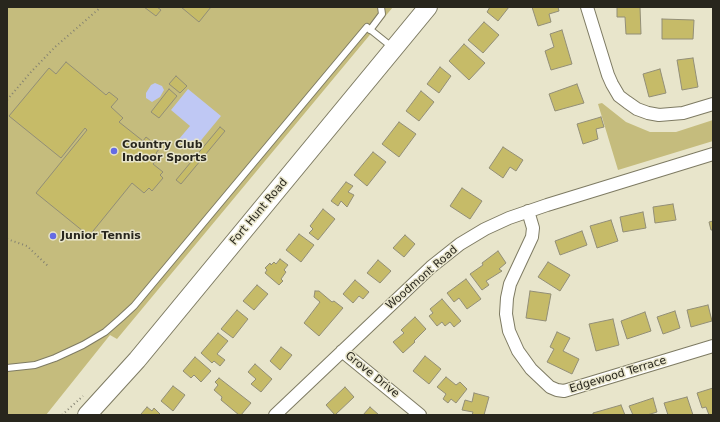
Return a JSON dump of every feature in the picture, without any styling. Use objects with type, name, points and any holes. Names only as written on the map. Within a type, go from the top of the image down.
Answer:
[{"type":"main road","name":"Fort Hunt Road","points":[[87,415],[137,360],[428,7]]},
{"type":"street","points":[[587,7],[608,75],[619,96],[637,109],[659,115],[683,113],[713,104]]},
{"type":"street","name":"Woodmont Road","points":[[275,415],[431,267],[460,244],[486,229],[528,211],[713,154]]},
{"type":"street","name":"Edgewood Terrace","points":[[528,211],[533,228],[532,237],[510,284],[506,314],[509,331],[518,351],[531,369],[550,387],[564,391],[713,346]]},
{"type":"street","name":"Grove Drive","points":[[342,351],[420,415]]},
{"type":"lane","points":[[7,368],[35,365],[55,358],[83,345],[105,332],[121,318],[139,300],[323,80],[382,14],[381,7]]},
{"type":"lane","points":[[369,28],[394,48]]},
{"type":"path","points":[[7,100],[55,47],[101,7]]},
{"type":"path","points":[[7,239],[27,246],[48,266]]},
{"type":"path","points":[[62,415],[87,392]]},
{"type":"shaded area","points":[[7,7],[393,7],[117,339],[110,335],[46,415],[7,415]]},
{"type":"shaded area","points":[[602,103],[626,122],[650,132],[676,132],[713,120],[713,141],[618,170],[598,104]]},
{"type":"water","points":[[155,83],[162,86],[164,90],[160,97],[152,102],[146,98],[146,93],[151,85]]},
{"type":"water","points":[[188,89],[221,116],[193,150],[179,139],[190,126],[171,110]]},
{"type":"building","points":[[144,7],[157,7],[161,10],[156,16]]},
{"type":"building","points":[[181,7],[211,7],[199,22]]},
{"type":"building","points":[[490,7],[509,7],[498,21],[487,12]]},
{"type":"building","points":[[532,7],[558,7],[559,11],[549,14],[551,22],[538,26]]},
{"type":"building","points":[[617,7],[640,7],[641,34],[626,34],[625,17],[617,17]]},
{"type":"building","points":[[662,19],[694,20],[693,39],[662,39]]},
{"type":"building","points":[[484,22],[499,35],[483,53],[468,40]]},
{"type":"building","points":[[562,30],[572,64],[551,70],[545,51],[554,47],[550,34]]},
{"type":"building","points":[[464,44],[485,63],[469,80],[449,61]]},
{"type":"building","points":[[693,58],[698,87],[682,90],[677,60]]},
{"type":"building","name":"Country Club Indoor Sports","points":[[66,62],[106,95],[109,92],[118,99],[111,107],[123,118],[119,122],[143,141],[146,137],[160,148],[156,153],[160,156],[153,164],[163,172],[160,175],[163,178],[152,191],[149,188],[144,193],[132,183],[89,236],[36,193],[87,130],[85,128],[61,158],[9,116],[49,68],[56,74]]},
{"type":"building","points":[[440,67],[451,76],[439,93],[427,84]]},
{"type":"building","points":[[660,69],[666,93],[649,97],[643,74]]},
{"type":"building","points":[[176,76],[187,86],[180,93],[169,84]]},
{"type":"building","points":[[577,84],[584,103],[555,111],[549,94]]},
{"type":"building","points":[[169,89],[177,96],[159,118],[151,112]]},
{"type":"building","points":[[421,91],[434,102],[419,121],[406,111]]},
{"type":"building","points":[[601,117],[604,127],[596,129],[598,139],[583,144],[577,124]]},
{"type":"building","points":[[399,122],[416,134],[399,157],[382,144]]},
{"type":"building","points":[[220,127],[225,131],[181,184],[176,180]]},
{"type":"building","points":[[503,147],[523,160],[516,171],[510,167],[503,178],[489,168]]},
{"type":"building","points":[[373,152],[386,162],[367,186],[354,175]]},
{"type":"building","points":[[346,182],[353,186],[348,192],[354,195],[347,207],[341,201],[338,206],[331,201]]},
{"type":"building","points":[[462,188],[482,201],[470,219],[450,206]]},
{"type":"building","points":[[673,204],[676,220],[655,223],[653,207]]},
{"type":"building","points":[[323,209],[335,219],[318,240],[309,233],[313,229],[310,226]]},
{"type":"building","points":[[643,212],[646,228],[623,232],[620,217]]},
{"type":"building","points":[[611,220],[618,241],[597,248],[590,226]]},
{"type":"building","points":[[713,221],[713,230],[711,230],[709,222]]},
{"type":"building","points":[[582,231],[587,245],[560,255],[555,241]]},
{"type":"building","points":[[299,234],[314,245],[301,262],[286,250]]},
{"type":"building","points":[[405,235],[415,244],[404,257],[393,248]]},
{"type":"building","points":[[498,251],[506,263],[499,269],[502,271],[486,281],[489,285],[482,290],[470,274],[483,265],[482,263]]},
{"type":"building","points":[[280,259],[288,265],[284,270],[286,272],[281,279],[283,281],[279,285],[265,273],[267,270],[265,268],[270,263],[271,265],[274,262],[276,264]]},
{"type":"building","points":[[378,260],[391,271],[380,283],[367,273]]},
{"type":"building","points":[[548,262],[570,275],[560,291],[538,277]]},
{"type":"building","points":[[466,279],[481,299],[467,309],[459,298],[454,302],[447,293]]},
{"type":"building","points":[[355,280],[369,292],[363,299],[359,296],[353,303],[343,294]]},
{"type":"building","points":[[257,285],[268,294],[254,310],[243,301]]},
{"type":"building","points":[[315,291],[319,291],[332,302],[334,301],[343,308],[319,336],[304,323],[320,302],[314,297]]},
{"type":"building","points":[[530,291],[551,294],[546,321],[526,318]]},
{"type":"building","points":[[442,299],[461,321],[454,327],[450,322],[445,326],[442,322],[437,326],[429,316],[433,313],[430,309]]},
{"type":"building","points":[[708,305],[712,321],[691,327],[687,310]]},
{"type":"building","points":[[237,310],[248,319],[233,338],[221,329]]},
{"type":"building","points":[[675,311],[680,328],[663,334],[657,317]]},
{"type":"building","points":[[645,312],[651,331],[627,339],[621,321]]},
{"type":"building","points":[[415,317],[426,329],[403,353],[393,342],[404,333],[401,330]]},
{"type":"building","points":[[613,319],[619,345],[596,351],[589,324]]},
{"type":"building","points":[[557,332],[570,338],[563,351],[579,359],[572,374],[547,362],[554,349],[550,347]]},
{"type":"building","points":[[218,333],[228,341],[217,354],[225,360],[220,366],[214,361],[212,363],[201,353]]},
{"type":"building","points":[[281,347],[292,355],[280,370],[270,361]]},
{"type":"building","points":[[425,356],[441,369],[429,384],[413,371]]},
{"type":"building","points":[[195,357],[211,371],[201,382],[194,375],[191,378],[183,371]]},
{"type":"building","points":[[255,364],[272,379],[261,392],[251,384],[256,379],[248,372]]},
{"type":"building","points":[[446,377],[456,385],[460,382],[467,389],[456,403],[451,399],[448,403],[443,399],[446,394],[437,387]]},
{"type":"building","points":[[219,378],[251,403],[241,415],[221,400],[222,397],[214,390],[218,385],[215,382]]},
{"type":"building","points":[[173,386],[185,395],[173,411],[161,401]]},
{"type":"building","points":[[345,387],[354,397],[335,415],[326,405]]},
{"type":"building","points":[[713,388],[713,415],[709,415],[706,407],[702,408],[697,393]]},
{"type":"building","points":[[474,393],[489,397],[484,415],[472,415],[473,412],[462,410],[465,400],[472,402]]},
{"type":"building","points":[[687,397],[693,415],[668,415],[664,403]]},
{"type":"building","points":[[653,398],[657,412],[647,415],[633,415],[629,406]]},
{"type":"building","points":[[621,405],[625,415],[593,415],[593,413]]},
{"type":"building","points":[[147,407],[152,411],[154,408],[161,415],[142,415],[141,414]]},
{"type":"building","points":[[370,407],[379,415],[363,415]]},
{"type":"place","name":"Country Club Indoor Sports","points":[[114,151]]},
{"type":"place","name":"Junior Tennis","points":[[53,236]]}]
